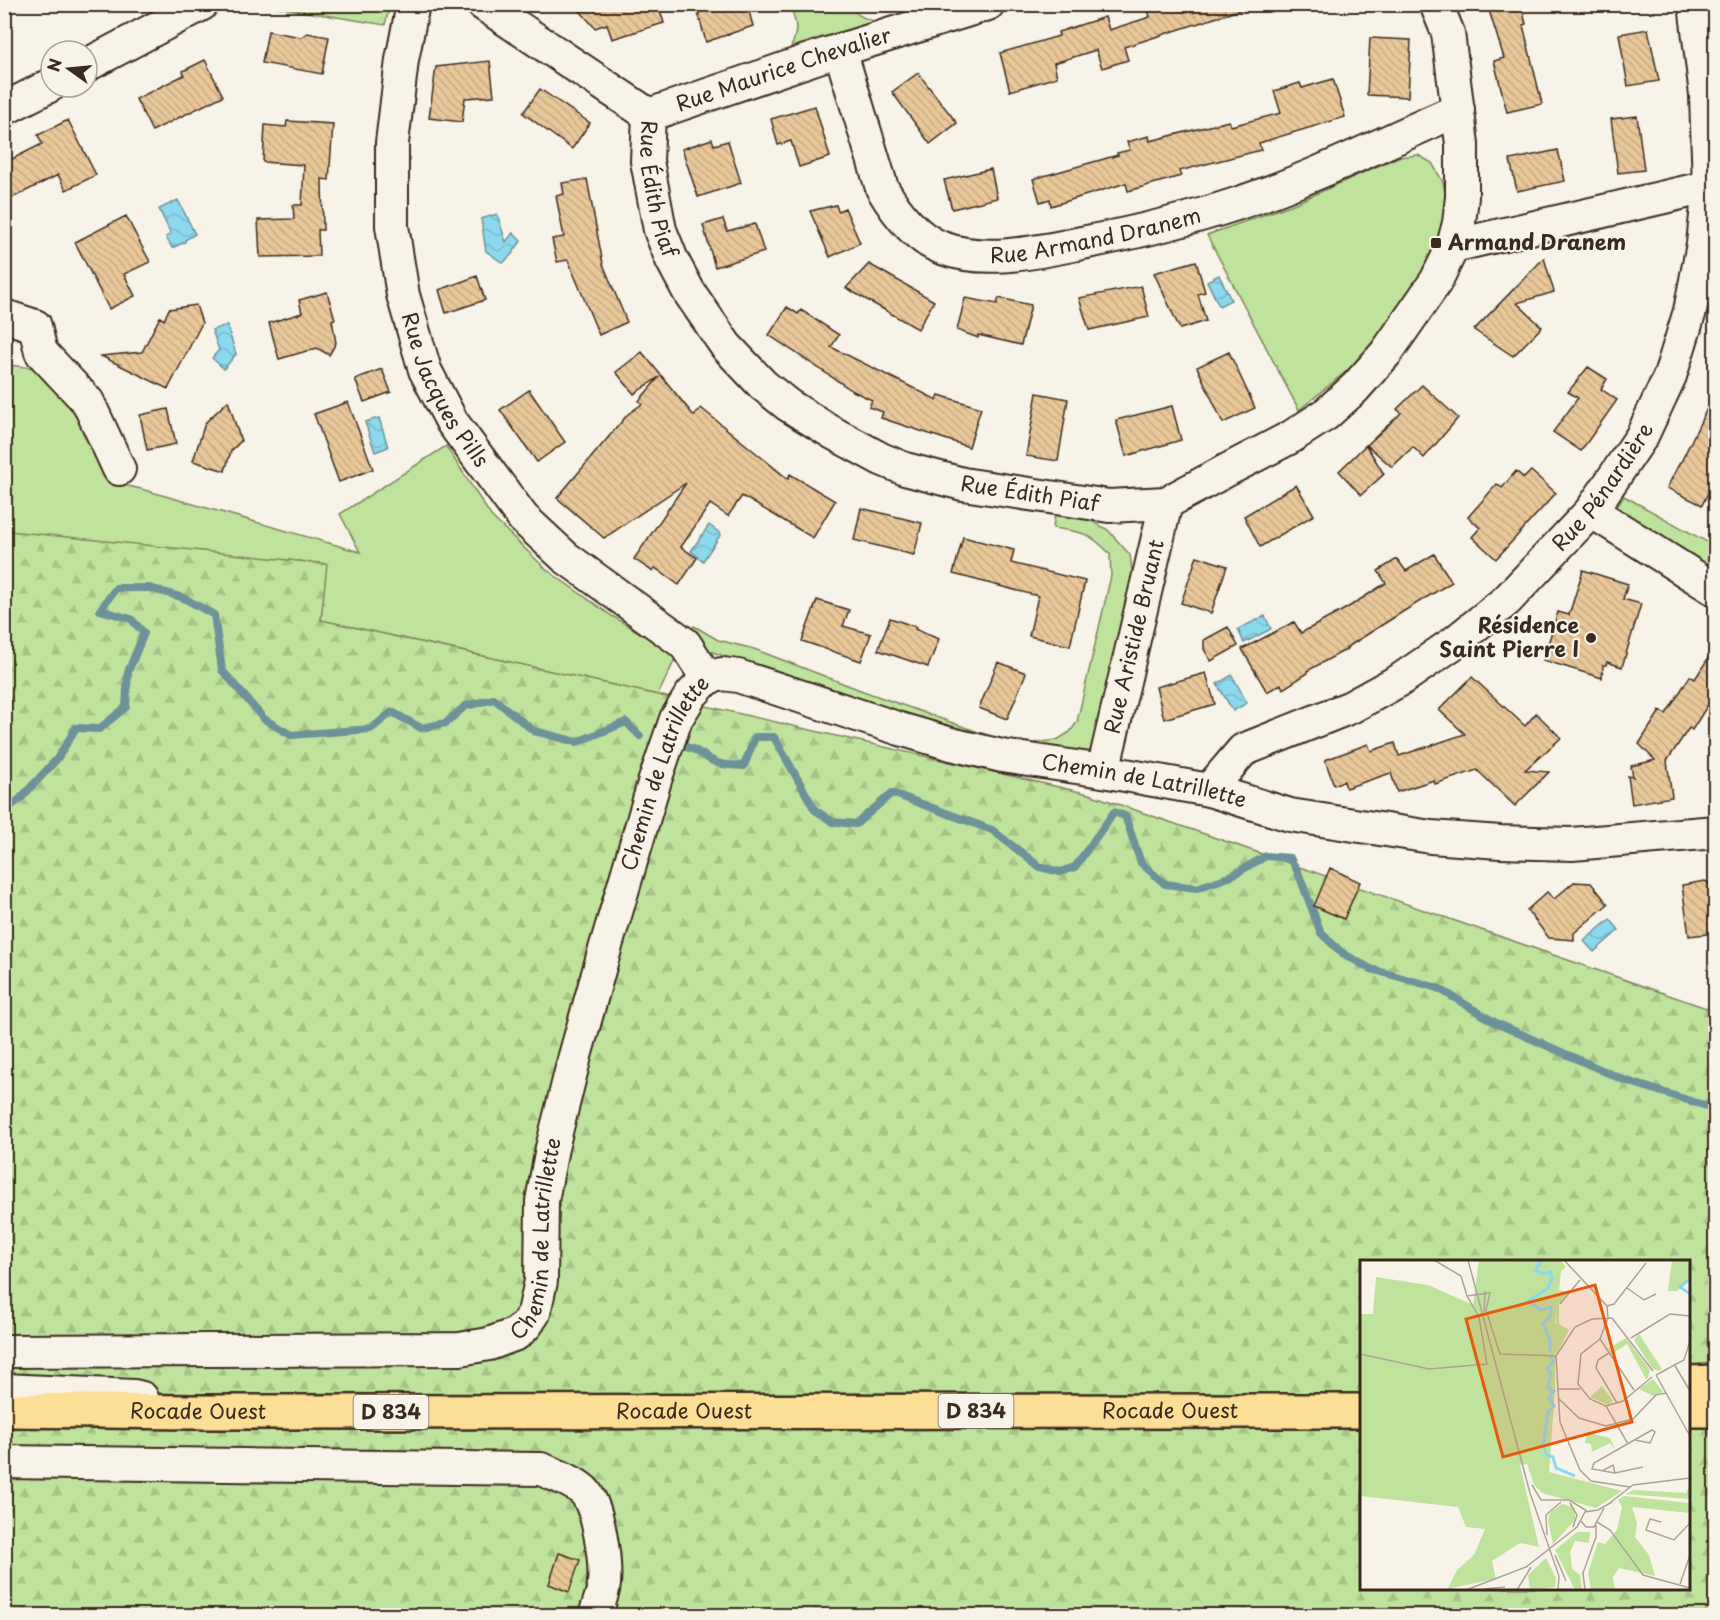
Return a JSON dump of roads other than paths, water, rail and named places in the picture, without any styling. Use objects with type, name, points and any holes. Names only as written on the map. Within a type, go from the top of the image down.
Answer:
[{"type":"main road","points":[[1690,1383],[1716,1382]]},
{"type":"main road","points":[[591,1412],[805,1389],[1360,1388]]},
{"type":"main road","name":"Rocade Ouest","points":[[4,1410],[192,1412],[1360,1411]]},
{"type":"main road","points":[[1690,1410],[1716,1410]]},
{"type":"street","points":[[99,59],[202,4]]},
{"type":"street","name":"Rue Jacques Pills","points":[[413,4],[402,60],[392,143],[392,226],[403,295],[425,370],[452,422],[523,518],[565,557],[685,644],[707,678]]},
{"type":"street","name":"Rue Édith Piaf","points":[[483,4],[649,115],[647,161],[660,230],[672,260],[689,292],[726,346],[763,385],[788,405],[833,434],[905,469],[963,484],[1109,506],[1166,503],[1291,437],[1325,415],[1355,388],[1386,353],[1436,281],[1453,246],[1462,197],[1462,144],[1448,33],[1436,4]]},
{"type":"street","name":"Rue Maurice Chevalier","points":[[649,115],[840,50],[988,4]]},
{"type":"street","name":"Rue Pénardière","points":[[1209,790],[1243,750],[1351,707],[1400,680],[1455,642],[1507,600],[1591,511],[1642,436],[1670,376],[1690,311],[1712,186],[1706,95],[1695,4]]},
{"type":"street","name":"Rue Armand Dranem","points":[[840,50],[882,188],[894,209],[922,237],[941,248],[981,255],[1047,250],[1190,219],[1296,182],[1458,110]]},
{"type":"street","points":[[4,109],[39,90]]},
{"type":"street","points":[[1453,246],[1712,186]]},
{"type":"street","points":[[4,315],[35,326],[41,352],[88,402],[119,469]]},
{"type":"street","name":"Rue Aristide Bruant","points":[[1103,771],[1166,503]]},
{"type":"street","points":[[1591,511],[1716,590]]},
{"type":"street","name":"Chemin de Latrillette","points":[[4,1351],[460,1349],[489,1344],[516,1334],[526,1325],[534,1313],[541,1281],[542,1201],[552,1148],[598,973],[655,780],[676,719],[691,695],[707,678],[722,675],[738,676],[900,729],[1002,756],[1209,790],[1290,815],[1431,837],[1488,842],[1572,844],[1716,832]]},
{"type":"street","points":[[4,1389],[134,1396],[192,1412]]},
{"type":"street","points":[[4,1462],[541,1469],[584,1491],[594,1510],[604,1553],[603,1586],[596,1616]]},
{"type":"water","points":[[178,200],[195,234],[172,248],[166,237],[171,234],[159,209]]},
{"type":"water","points":[[497,214],[506,242],[513,233],[521,241],[503,263],[486,251],[481,219]]},
{"type":"water","points":[[1219,275],[1231,300],[1219,306],[1207,281]]},
{"type":"water","points":[[227,325],[236,354],[224,369],[212,358],[219,350],[212,330]]},
{"type":"water","points":[[379,418],[388,447],[375,452],[365,422]]},
{"type":"water","points":[[709,525],[721,534],[703,561],[691,551]]},
{"type":"water","points":[[1265,616],[1271,629],[1244,643],[1238,629]]},
{"type":"water","points":[[1232,675],[1247,703],[1233,711],[1217,684]]},
{"type":"water","points":[[1610,919],[1619,930],[1594,952],[1584,941]]},
{"type":"waterway","points":[[4,812],[21,798],[57,759],[76,728],[99,729],[126,707],[128,672],[144,633],[131,619],[100,610],[116,588],[150,588],[184,598],[214,615],[222,670],[264,719],[291,735],[371,729],[392,712],[421,728],[446,723],[465,706],[494,699],[534,731],[577,742],[626,722],[640,736]]},
{"type":"waterway","points":[[676,747],[687,747],[710,760],[725,765],[744,766],[755,737],[774,737],[815,810],[833,822],[856,824],[892,793],[992,830],[1040,867],[1060,872],[1075,867],[1114,812],[1125,816],[1141,863],[1165,884],[1197,888],[1229,877],[1266,856],[1290,858],[1298,872],[1321,933],[1342,953],[1371,969],[1438,988],[1496,1023],[1624,1080],[1716,1109]]},
{"type":"place","name":"Armand Dranem","points":[[1436,243]]},
{"type":"place","name":"Résidence Saint Pierre I","points":[[1591,638]]}]
